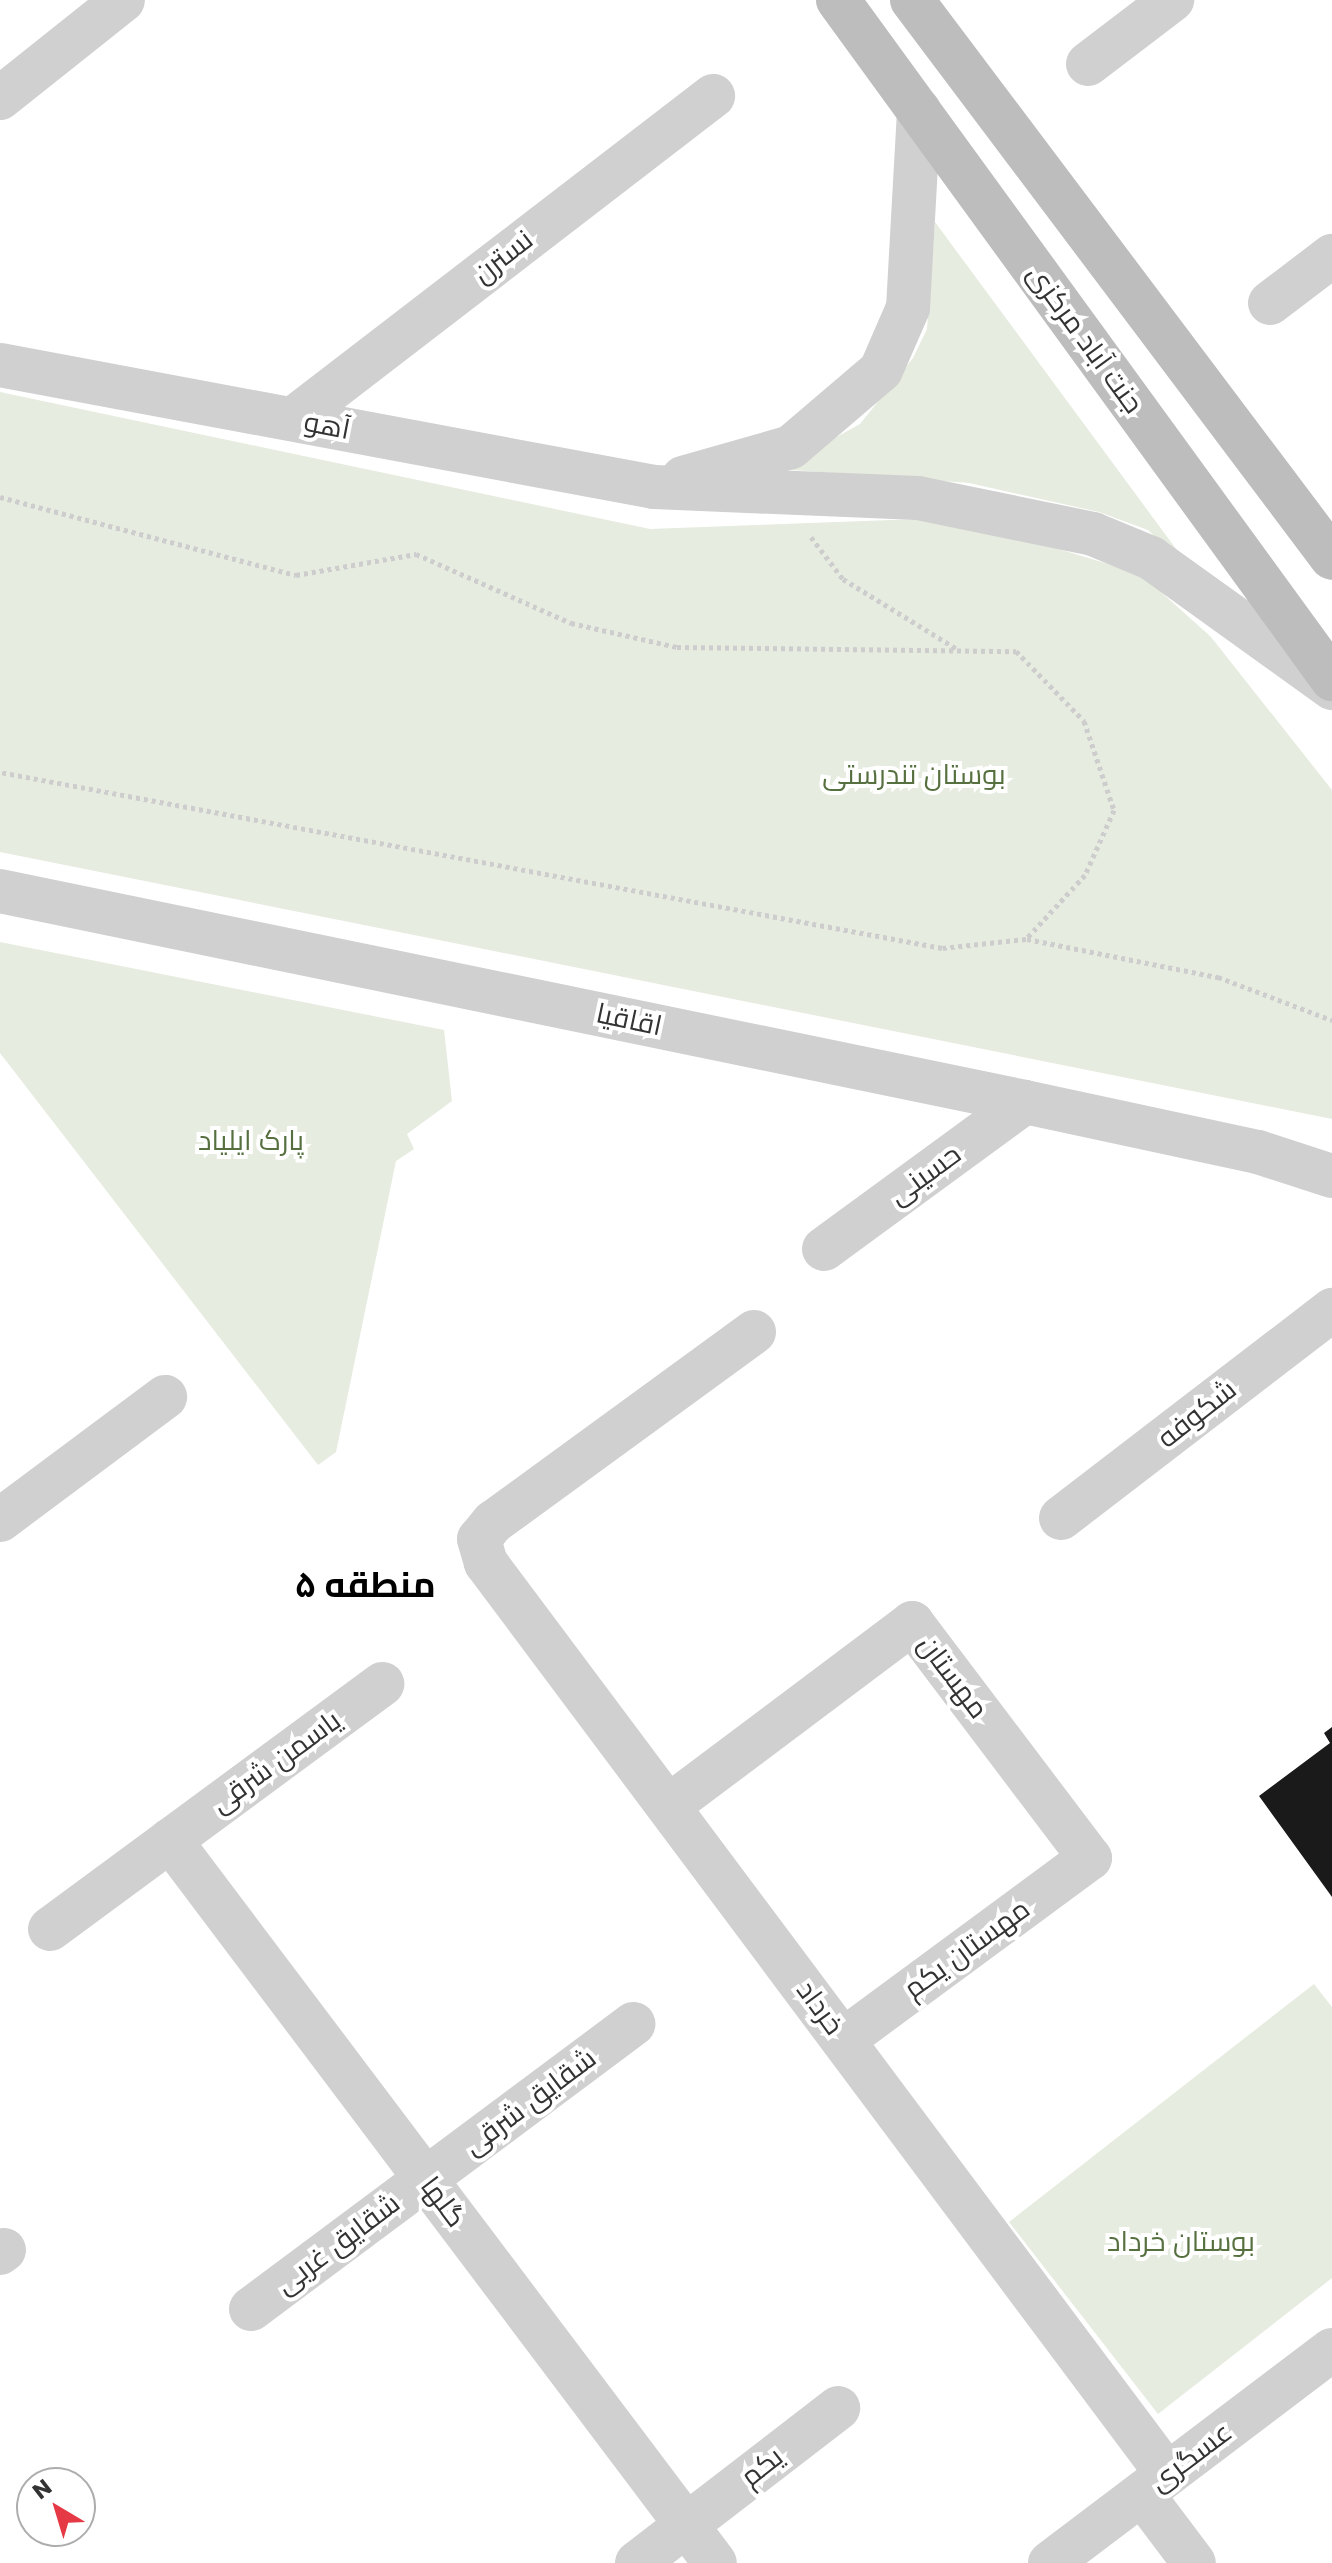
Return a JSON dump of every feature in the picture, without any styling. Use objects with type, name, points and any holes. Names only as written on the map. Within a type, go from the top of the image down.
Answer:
[{"type":"main road","name":"جنت آباد مرکزی","points":[[838,0],[1332,679]]},
{"type":"main road","points":[[912,0],[1313,509],[1332,558]]},
{"type":"street","points":[[0,98],[123,0]]},
{"type":"street","points":[[1088,64],[1172,0]]},
{"type":"street","name":"نسترن","points":[[293,419],[713,96]]},
{"type":"street","points":[[654,487],[791,447],[881,370],[908,308],[919,110]]},
{"type":"street","points":[[1270,303],[1332,256]]},
{"type":"street","name":"آهو","points":[[0,365],[654,487],[918,498],[1093,534],[1151,558],[1332,688]]},
{"type":"street","name":"اقاقیا","points":[[0,891],[1258,1152]]},
{"type":"street","name":"حسینی","points":[[824,1249],[1025,1102]]},
{"type":"street","points":[[1258,1152],[1332,1145]]},
{"type":"street","points":[[1258,1152],[1332,1176]]},
{"type":"street","name":"شکوفه","points":[[1061,1518],[1332,1310]]},
{"type":"street","name":"خرداد","points":[[754,1332],[479,1539],[486,1563],[843,2040],[1155,2484],[1194,2563]]},
{"type":"street","points":[[0,1520],[165,1397]]},
{"type":"street","name":"مهستان","points":[[670,1805],[912,1623],[1090,1858]]},
{"type":"street","name":"یاسمن شرقی","points":[[50,1929],[382,1684]]},
{"type":"street","name":"گلها","points":[[170,1840],[715,2563]]},
{"type":"street","name":"مهستان یکم","points":[[843,2040],[1090,1858]]},
{"type":"street","name":"شقایق شرقی","points":[[426,2179],[634,2024]]},
{"type":"street","name":"شقایق غربی","points":[[251,2309],[426,2179]]},
{"type":"street","name":"عسگری","points":[[1050,2563],[1332,2350]]},
{"type":"street","name":"یکم","points":[[637,2563],[838,2408]]},
{"type":"path","points":[[779,494],[843,579],[958,649]]},
{"type":"path","points":[[0,497],[296,575],[416,554],[571,623],[677,647],[1016,651],[1084,721],[1114,810],[1085,875],[1026,939]]},
{"type":"path","points":[[0,772],[942,948],[1026,939],[1218,977],[1332,1020]]},
{"type":"green space","points":[[935,222],[1196,576],[1148,530],[1099,512],[969,483],[779,469],[860,424],[913,358],[927,329]]},
{"type":"green space","name":"بوستان تندرستی","points":[[0,392],[650,529],[919,519],[1016,536],[1141,574],[1211,637],[1332,790],[1332,1119],[0,852]]},
{"type":"green space","name":"پارک ایلیاد","points":[[0,942],[444,1030],[452,1101],[407,1134],[414,1149],[396,1161],[336,1452],[318,1465],[0,1053]]},
{"type":"green space","name":"بوستان خرداد","points":[[1314,1984],[1332,2007],[1332,2278],[1158,2414],[1009,2222]]},
{"type":"building","points":[[1332,1727],[1332,1897],[1259,1796],[1330,1743],[1324,1733]]},
{"type":"district","name":"منطقه ۵","points":[[365,1585]]}]
